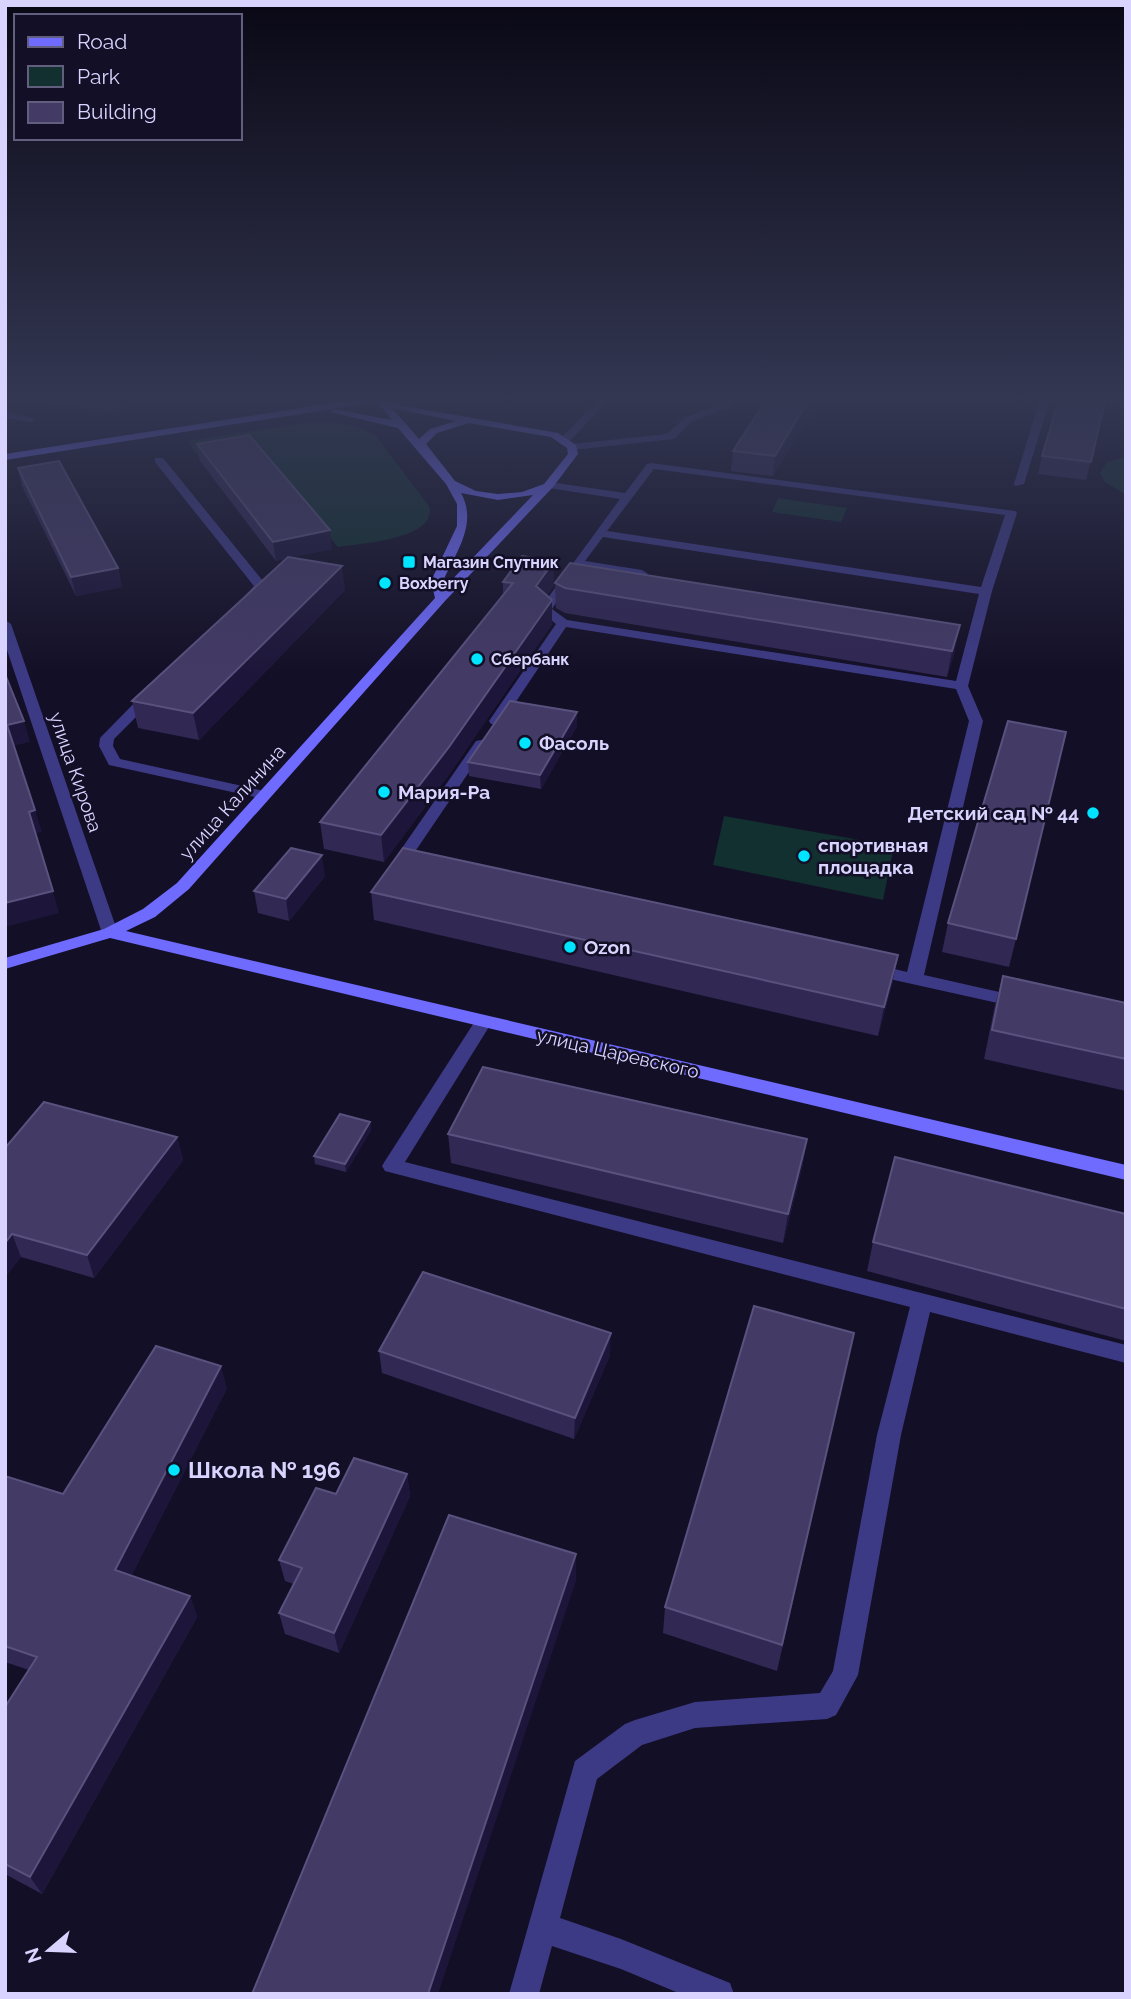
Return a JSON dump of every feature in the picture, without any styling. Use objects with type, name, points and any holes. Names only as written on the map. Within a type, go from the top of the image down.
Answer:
[{"type":"main road","points":[[441,598],[437,581],[457,544],[464,516],[455,489]]},
{"type":"main road","points":[[466,489],[473,493],[498,496],[523,494],[537,489]]},
{"type":"main road","name":"улица Калинина","points":[[5,964],[110,933],[149,913],[183,886],[441,598],[545,489]]},
{"type":"main road","name":"улица Царевского","points":[[110,933],[1126,1173]]},
{"type":"street","points":[[183,489],[261,586],[242,605]]},
{"type":"street","points":[[577,489],[627,497]]},
{"type":"street","points":[[633,489],[576,563],[545,610],[563,623],[961,687]]},
{"type":"street","points":[[877,489],[1011,513],[986,591],[961,687],[976,721],[914,980]]},
{"type":"street","points":[[600,533],[986,591]]},
{"type":"street","points":[[576,563],[642,573]]},
{"type":"street","points":[[426,870],[399,864],[563,623]]},
{"type":"street","name":"улица Кирова","points":[[5,624],[110,933]]},
{"type":"street","points":[[164,681],[107,738],[106,746],[114,762],[264,795]]},
{"type":"street","points":[[860,968],[1033,1005]]},
{"type":"street","points":[[483,1022],[392,1166],[1126,1354]]},
{"type":"street","points":[[524,1994],[585,1772],[635,1734],[695,1715],[827,1706],[845,1675],[890,1435],[922,1301]]},
{"type":"street","points":[[544,1928],[621,1954],[719,1994]]},
{"type":"green space","points":[[291,489],[416,489],[429,506],[429,517],[422,526],[410,532],[380,541],[338,547]]},
{"type":"green space","points":[[778,498],[847,508],[841,522],[772,512]]},
{"type":"green space","name":"спортивная площадка","points":[[724,816],[894,846],[883,900],[713,865]]},
{"type":"building","points":[[28,489],[75,489],[118,568],[71,577]]},
{"type":"building","points":[[232,489],[295,489],[330,530],[273,542]]},
{"type":"building","points":[[522,556],[554,561],[536,586],[552,600],[449,747],[381,835],[320,822],[513,583],[503,582]]},
{"type":"building","points":[[288,557],[342,566],[193,713],[132,701]]},
{"type":"building","points":[[570,563],[960,625],[952,651],[565,588],[555,583]]},
{"type":"building","points":[[5,674],[24,721],[7,725],[35,810],[29,812],[53,891],[5,903]]},
{"type":"building","points":[[510,701],[577,712],[540,775],[468,762]]},
{"type":"building","points":[[1008,721],[1066,732],[1016,939],[948,923]]},
{"type":"building","points":[[291,848],[322,855],[286,899],[254,891]]},
{"type":"building","points":[[403,848],[898,955],[884,1007],[371,892]]},
{"type":"building","points":[[1003,976],[1126,1003],[1126,1059],[992,1030]]},
{"type":"building","points":[[483,1067],[807,1139],[788,1214],[448,1134]]},
{"type":"building","points":[[44,1102],[177,1137],[87,1255],[12,1234],[5,1243],[5,1148]]},
{"type":"building","points":[[340,1114],[370,1122],[345,1164],[314,1156]]},
{"type":"building","points":[[895,1157],[1126,1214],[1126,1309],[873,1242]]},
{"type":"building","points":[[423,1272],[611,1333],[575,1418],[379,1351]]},
{"type":"building","points":[[754,1306],[854,1333],[782,1645],[665,1607]]},
{"type":"building","points":[[156,1346],[221,1366],[115,1570],[190,1596],[30,1877],[5,1864],[5,1707],[37,1657],[5,1646],[5,1476],[63,1494]]},
{"type":"building","points":[[354,1458],[407,1474],[334,1633],[279,1613],[302,1568],[279,1560],[316,1488],[336,1494]]},
{"type":"building","points":[[449,1515],[576,1554],[428,1994],[252,1994]]},
{"type":"place","name":"Магазин Спутник","points":[[409,562]]},
{"type":"place","name":"Boxberry","points":[[385,583]]},
{"type":"place","name":"Сбербанк","points":[[477,659]]},
{"type":"place","name":"Фасоль","points":[[525,743]]},
{"type":"place","name":"Мария-Ра","points":[[384,792]]},
{"type":"place","name":"Детский сад № 44","points":[[1093,813]]},
{"type":"place","name":"спортивная площадка","points":[[804,856]]},
{"type":"place","name":"Ozon","points":[[570,947]]},
{"type":"place","name":"Школа № 196","points":[[174,1470]]}]
